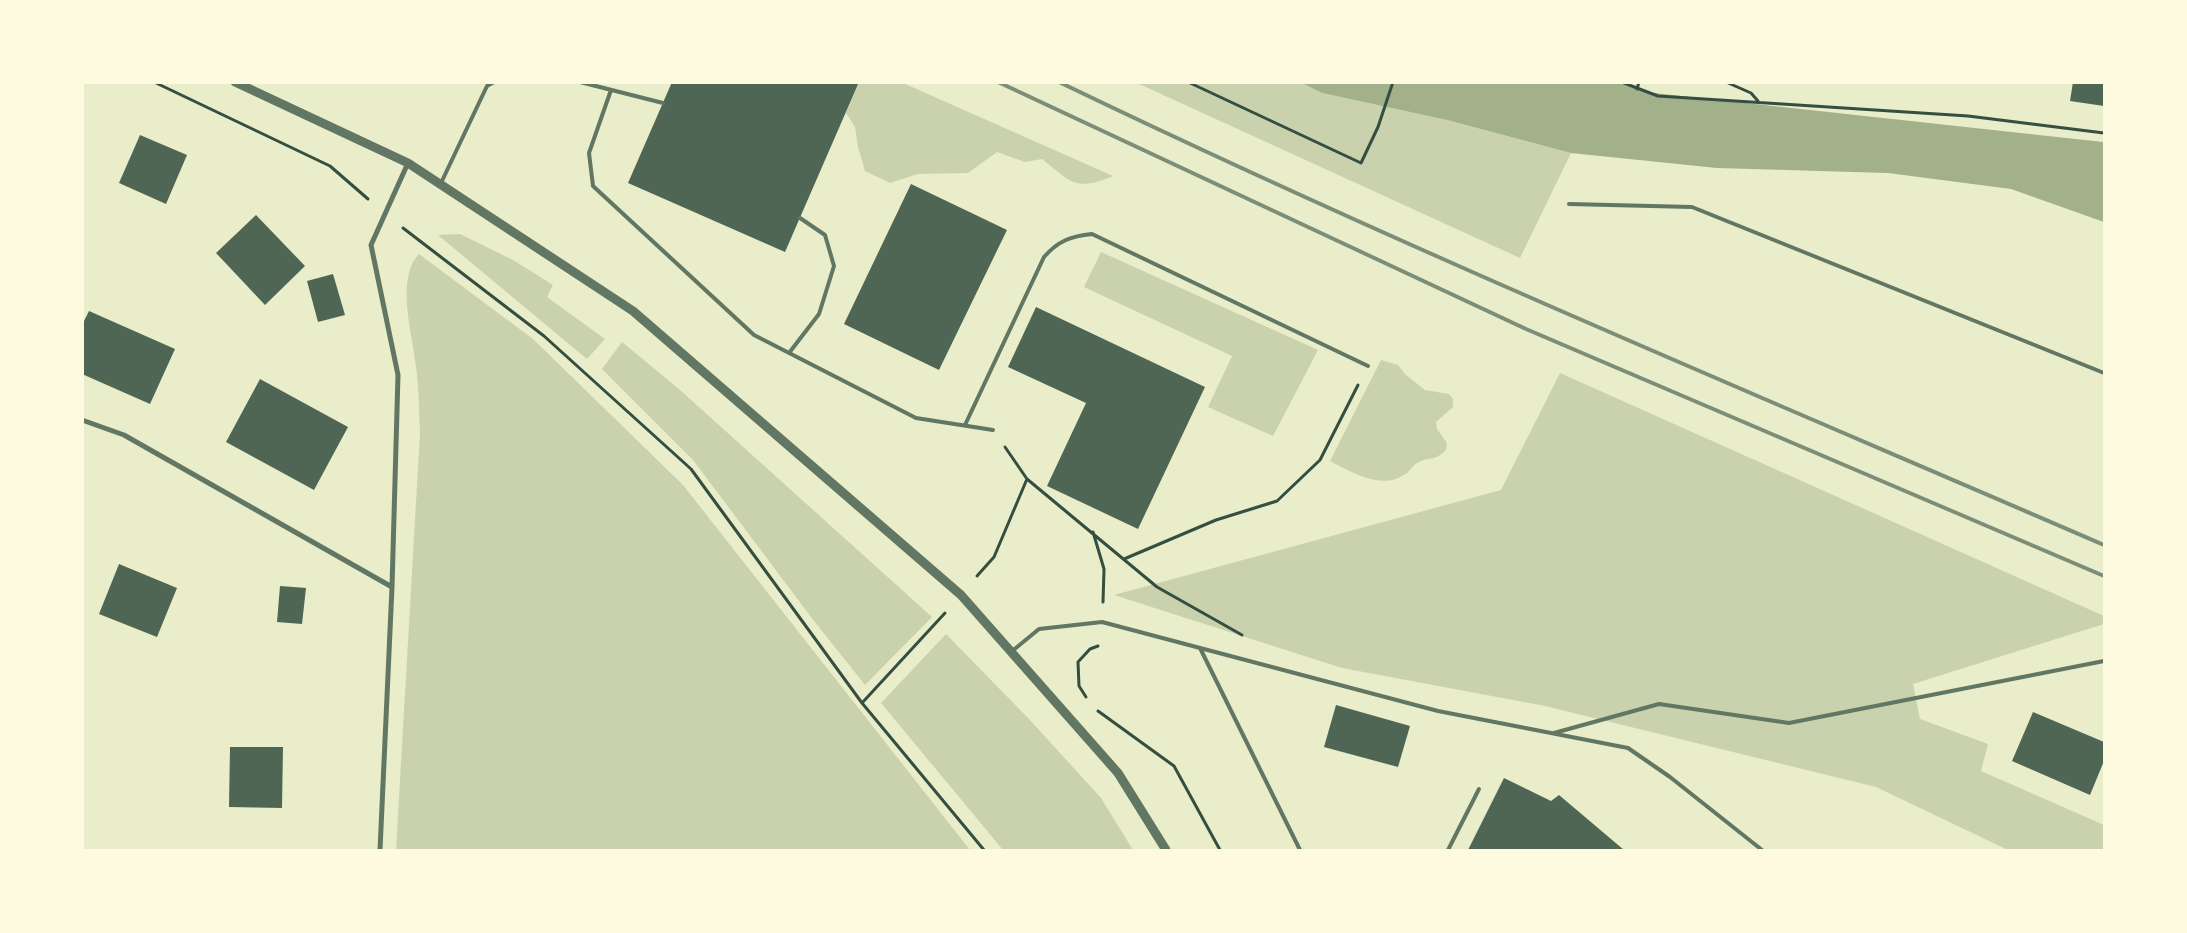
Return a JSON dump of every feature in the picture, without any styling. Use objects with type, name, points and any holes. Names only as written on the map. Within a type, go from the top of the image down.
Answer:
[{"type":"street","points":[[235,82],[408,163],[633,311],[961,595],[1118,773],[1166,850]]},
{"type":"street","points":[[380,850],[392,587],[398,375],[371,244],[408,163]]},
{"type":"street","points":[[82,420],[124,435],[392,587]]},
{"type":"lane","points":[[441,185],[487,84],[494,82]]},
{"type":"lane","points":[[580,82],[663,103]]},
{"type":"lane","points":[[611,90],[589,153],[593,186],[754,335],[916,418],[993,430]]},
{"type":"lane","points":[[1569,204],[1692,207],[2104,373]]},
{"type":"lane","points":[[789,353],[819,314],[834,266],[825,235],[800,218]]},
{"type":"lane","points":[[964,425],[1044,257],[1055,245],[1072,236],[1092,234],[1368,366]]},
{"type":"lane","points":[[1011,652],[1039,629],[1102,622],[1438,711],[1628,748],[1670,777],[1762,850]]},
{"type":"lane","points":[[1200,648],[1300,850]]},
{"type":"lane","points":[[1552,733],[1659,704],[1789,723],[2104,660]]},
{"type":"lane","points":[[1448,850],[1479,789]]},
{"type":"path","points":[[154,82],[330,166],[385,214],[544,336],[691,469],[862,703],[984,850]]},
{"type":"path","points":[[1188,82],[1361,164],[1378,127],[1394,82]]},
{"type":"path","points":[[1621,82],[1658,96],[1968,116],[2104,134]]},
{"type":"path","points":[[1637,89],[1639,82]]},
{"type":"path","points":[[1726,82],[1751,93],[1758,101]]},
{"type":"path","points":[[1124,559],[1216,520],[1277,501],[1320,460],[1368,366]]},
{"type":"path","points":[[1026,479],[1093,532],[1157,587],[1249,639]]},
{"type":"path","points":[[1093,532],[1104,569],[1104,592]]},
{"type":"path","points":[[1088,700],[1078,686],[1078,662],[1090,649],[1101,645],[1102,622]]},
{"type":"path","points":[[1094,708],[1174,766],[1220,850]]},
{"type":"shaded area","points":[[859,83],[903,83],[1113,176],[1100,181],[1081,184],[1067,179],[1042,159],[1025,162],[997,152],[968,173],[918,174],[890,183],[865,171],[858,147],[855,127],[846,113]]},
{"type":"shaded area","points":[[1137,83],[1302,83],[1322,93],[1447,120],[1571,153],[1520,258]]},
{"type":"shaded area","points":[[1302,83],[1618,83],[1645,92],[2103,142],[2104,222],[2011,189],[1888,173],[1717,168],[1571,153],[1447,120],[1322,93]]},
{"type":"shaded area","points":[[460,234],[513,260],[553,285],[547,297],[605,339],[587,359],[438,235]]},
{"type":"shaded area","points":[[1101,252],[1318,350],[1273,436],[1208,407],[1232,356],[1084,287]]},
{"type":"shaded area","points":[[419,254],[533,339],[683,485],[970,850],[396,850],[420,433],[417,375],[407,308],[407,292],[408,278],[412,265]]},
{"type":"shaded area","points":[[622,342],[680,390],[932,617],[865,685],[814,621],[693,460],[602,369]]},
{"type":"shaded area","points":[[1381,360],[1398,365],[1406,375],[1425,390],[1449,394],[1453,399],[1453,407],[1436,422],[1437,429],[1447,443],[1446,450],[1442,454],[1417,463],[1404,475],[1386,481],[1366,478],[1330,461]]},
{"type":"shaded area","points":[[1560,373],[2104,616],[2104,624],[1913,684],[1920,719],[1988,744],[1981,771],[2104,825],[2104,850],[2008,850],[1876,787],[1545,706],[1342,668],[1114,595],[1501,490]]},
{"type":"shaded area","points":[[946,634],[1029,719],[1101,798],[1133,850],[1003,850],[881,703]]},
{"type":"building","points":[[672,82],[859,82],[785,252],[628,183]]},
{"type":"building","points":[[2073,82],[2104,82],[2104,106],[2070,101]]},
{"type":"building","points":[[140,135],[187,155],[166,204],[119,183]]},
{"type":"building","points":[[911,184],[1007,230],[939,370],[844,324]]},
{"type":"building","points":[[256,215],[305,266],[265,305],[216,253]]},
{"type":"building","points":[[333,274],[345,315],[318,322],[307,281]]},
{"type":"building","points":[[1036,307],[1205,387],[1138,529],[1047,486],[1086,403],[1008,367]]},
{"type":"building","points":[[89,311],[175,349],[150,404],[82,374],[82,325]]},
{"type":"building","points":[[260,379],[348,427],[314,490],[226,442]]},
{"type":"building","points":[[119,564],[177,588],[157,637],[99,614]]},
{"type":"building","points":[[280,586],[306,588],[302,624],[277,622]]},
{"type":"building","points":[[1336,705],[1410,726],[1398,767],[1324,747]]},
{"type":"building","points":[[2033,712],[2104,742],[2104,761],[2090,795],[2012,761]]},
{"type":"building","points":[[230,747],[283,747],[282,808],[229,807]]},
{"type":"building","points":[[1504,778],[1551,801],[1559,795],[1624,850],[1468,850]]},
{"type":"railway","points":[[998,82],[1526,329],[2104,576]]},
{"type":"railway","points":[[1059,82],[1449,262],[2104,545]]}]
